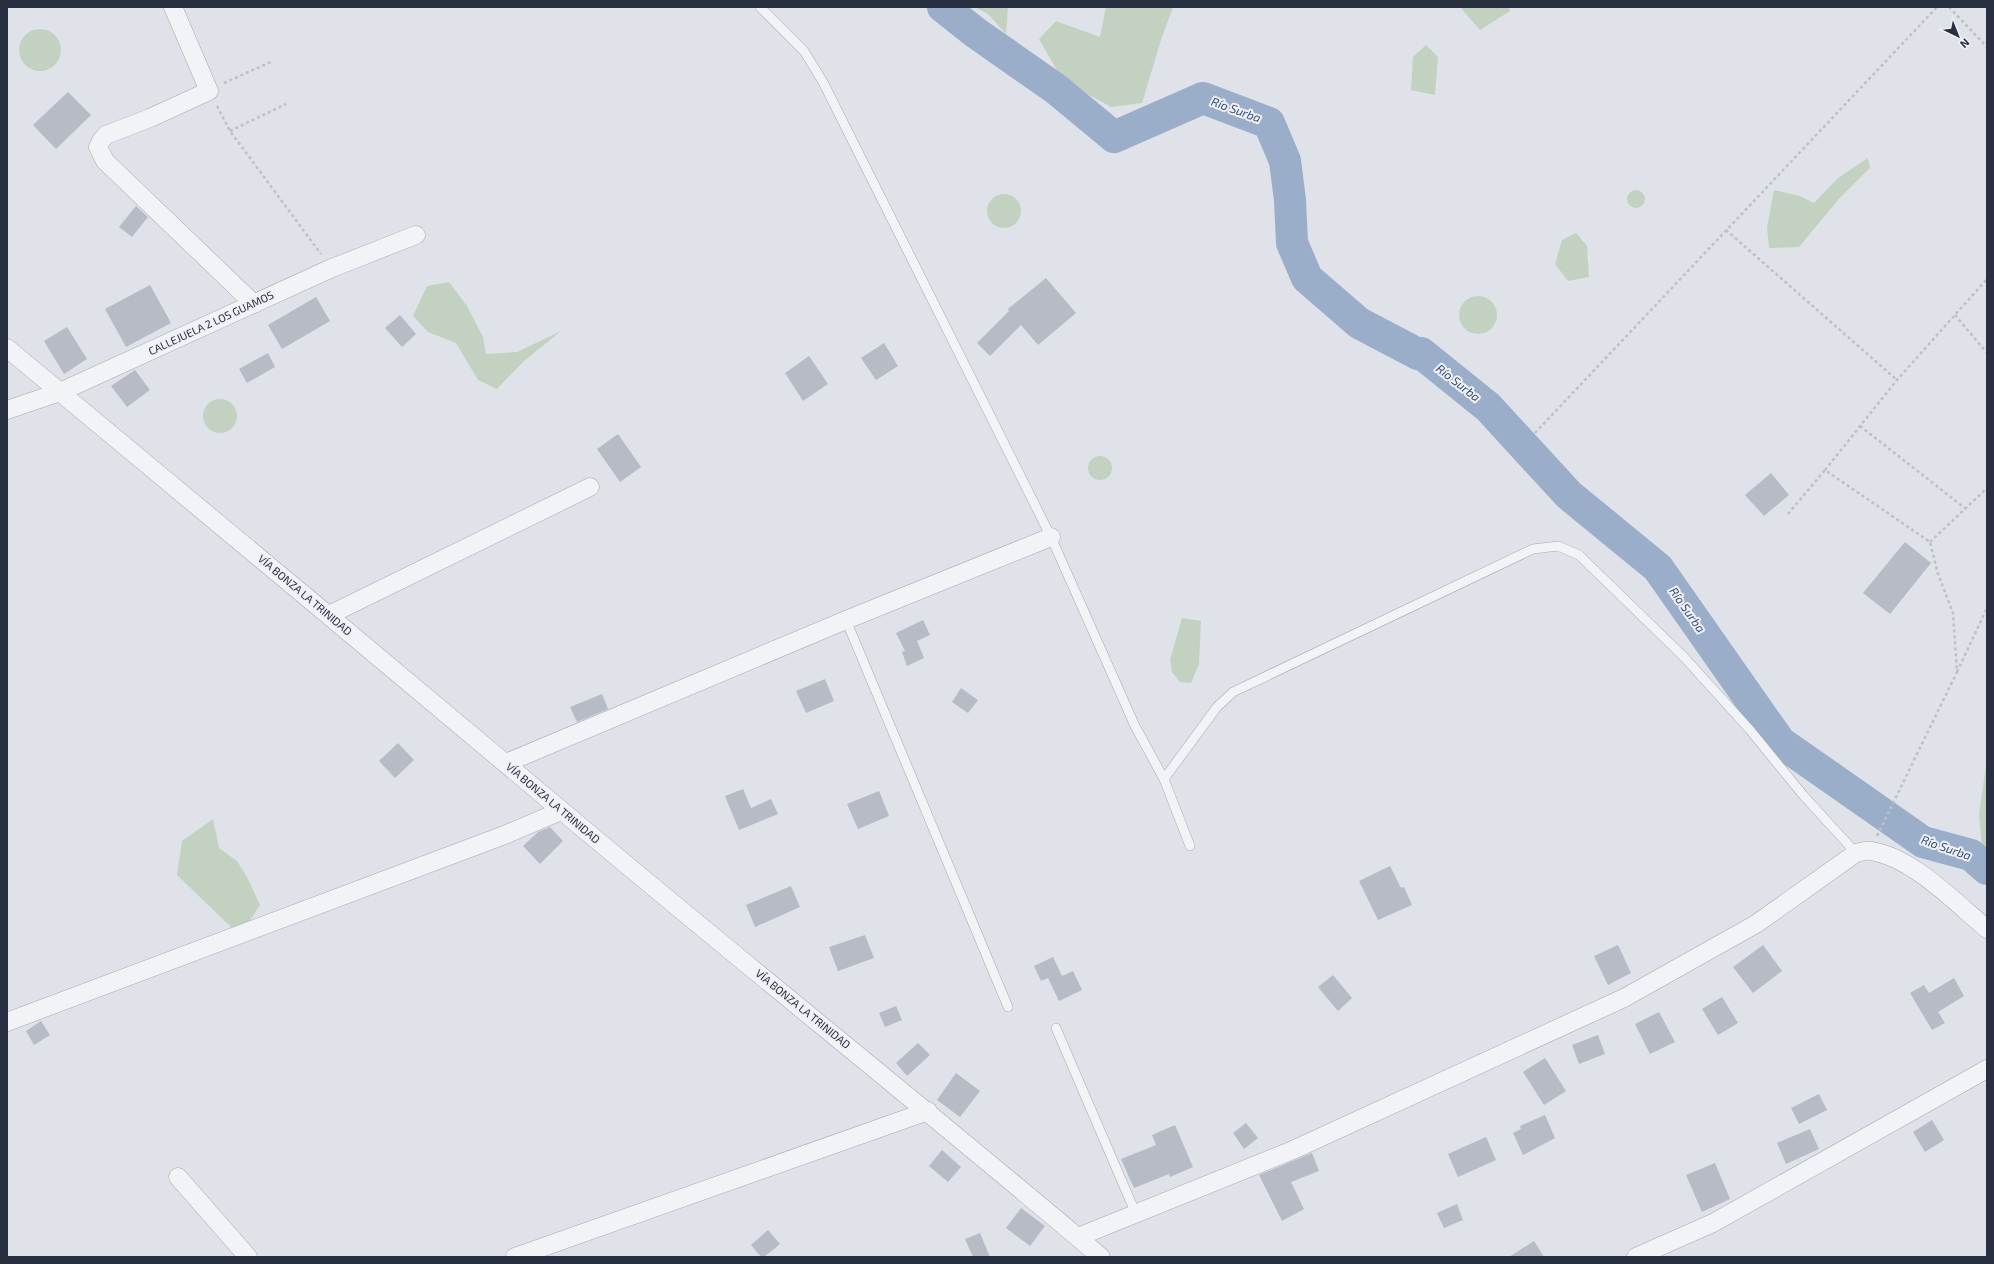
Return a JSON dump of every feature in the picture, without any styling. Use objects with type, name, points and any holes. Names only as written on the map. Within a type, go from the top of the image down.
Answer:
[{"type":"street","points":[[173,7],[209,91],[150,118],[106,135],[98,147],[105,161],[254,304]]},
{"type":"street","name":"CALLEJUELA 2 LOS GUAMOS","points":[[7,410],[60,392],[332,268],[416,235]]},
{"type":"street","name":"VÍA BONZA LA TRINIDAD","points":[[7,348],[561,810],[928,1112],[1101,1257]]},
{"type":"street","points":[[329,615],[590,487]]},
{"type":"street","points":[[506,763],[846,620],[1052,537]]},
{"type":"street","points":[[7,1022],[494,839],[561,810]]},
{"type":"street","points":[[1078,1237],[1293,1150],[1624,998],[1756,924],[1863,852],[1896,858],[1920,873],[1987,929]]},
{"type":"street","points":[[1636,1257],[1713,1223],[1987,1069]]},
{"type":"street","points":[[515,1257],[928,1112]]},
{"type":"street","points":[[178,1177],[248,1257]]},
{"type":"lane","points":[[760,7],[804,51],[815,66],[1052,537],[1135,726],[1164,779],[1190,846]]},
{"type":"lane","points":[[1164,779],[1217,707],[1233,692],[1533,550],[1558,546],[1579,555],[1684,657],[1750,730],[1803,795],[1863,852]]},
{"type":"lane","points":[[846,620],[1008,1007]]},
{"type":"lane","points":[[1056,1028],[1136,1214]]},
{"type":"path","points":[[1535,433],[1937,7]]},
{"type":"path","points":[[1949,7],[1987,48]]},
{"type":"path","points":[[273,61],[209,91],[230,131],[332,268]]},
{"type":"path","points":[[230,131],[286,104]]},
{"type":"path","points":[[1726,230],[1897,380]]},
{"type":"path","points":[[1788,514],[1897,380],[1987,279]]},
{"type":"path","points":[[1955,315],[1987,353]]},
{"type":"path","points":[[1860,426],[1966,509]]},
{"type":"path","points":[[1825,470],[1930,542],[1938,574],[1953,613],[1957,672]]},
{"type":"path","points":[[1930,542],[1987,488]]},
{"type":"path","points":[[1863,852],[1957,672],[1987,608]]},
{"type":"green space","points":[[974,7],[1008,7],[1006,34],[988,14]]},
{"type":"green space","points":[[1106,7],[1173,7],[1161,40],[1142,103],[1111,107],[1084,92],[1058,72],[1039,39],[1056,21],[1100,37]]},
{"type":"green space","points":[[1460,7],[1509,7],[1510,11],[1480,30]]},
{"type":"green space","points":[[40,29],[48,31],[57,39],[61,50],[59,58],[51,67],[40,71],[32,69],[23,61],[19,50],[21,42],[29,33]]},
{"type":"green space","points":[[1426,45],[1438,57],[1435,95],[1411,90],[1413,57]]},
{"type":"green space","points":[[1868,158],[1870,168],[1838,200],[1799,247],[1769,248],[1767,227],[1774,190],[1800,196],[1814,203],[1838,178]]},
{"type":"green space","points":[[1636,190],[1642,193],[1645,199],[1642,205],[1636,208],[1630,205],[1627,199],[1630,193]]},
{"type":"green space","points":[[1004,194],[1016,199],[1021,211],[1016,223],[1004,228],[992,223],[987,211],[992,199]]},
{"type":"green space","points":[[1576,233],[1587,246],[1589,277],[1568,281],[1555,264],[1562,240]]},
{"type":"green space","points":[[449,282],[467,306],[483,337],[486,354],[517,352],[561,331],[523,362],[497,389],[478,380],[456,343],[428,332],[413,316],[427,286]]},
{"type":"green space","points":[[1474,296],[1482,296],[1492,301],[1496,308],[1496,322],[1492,329],[1482,334],[1474,334],[1464,329],[1462,326],[1459,319],[1459,311],[1464,301],[1467,299]]},
{"type":"green space","points":[[217,399],[223,399],[227,400],[234,406],[237,416],[236,423],[230,430],[223,433],[217,433],[213,432],[206,426],[203,419],[203,413],[204,409],[210,402]]},
{"type":"green space","points":[[1095,456],[1105,456],[1112,463],[1112,473],[1105,480],[1095,480],[1088,473],[1088,463]]},
{"type":"green space","points":[[1182,618],[1201,621],[1199,664],[1191,683],[1180,682],[1172,672],[1170,660]]},
{"type":"green space","points":[[1987,759],[1987,853],[1982,848],[1979,814]]},
{"type":"green space","points":[[213,819],[219,848],[237,861],[247,877],[260,905],[247,925],[232,928],[177,875],[182,841]]},
{"type":"building","points":[[68,92],[91,115],[56,149],[33,125]]},
{"type":"building","points":[[136,206],[148,217],[132,237],[119,227]]},
{"type":"building","points":[[1046,278],[1076,313],[1038,345],[1021,325],[990,356],[977,343],[1009,311],[1008,309]]},
{"type":"building","points":[[150,285],[171,323],[126,347],[105,309]]},
{"type":"building","points":[[316,297],[330,321],[282,349],[268,325]]},
{"type":"building","points":[[400,315],[416,334],[402,347],[385,328]]},
{"type":"building","points":[[67,327],[87,359],[64,374],[44,341]]},
{"type":"building","points":[[884,343],[898,366],[876,380],[861,358]]},
{"type":"building","points":[[268,353],[275,367],[247,383],[239,369]]},
{"type":"building","points":[[809,356],[828,384],[803,401],[785,373]]},
{"type":"building","points":[[135,370],[150,390],[127,407],[111,386]]},
{"type":"building","points":[[618,434],[641,467],[620,482],[597,449]]},
{"type":"building","points":[[1771,473],[1789,495],[1764,516],[1745,495]]},
{"type":"building","points":[[1905,542],[1931,563],[1890,614],[1863,593]]},
{"type":"building","points":[[923,620],[930,635],[917,641],[924,658],[907,666],[902,652],[905,651],[896,633]]},
{"type":"building","points":[[825,679],[834,701],[806,713],[796,691]]},
{"type":"building","points":[[961,688],[978,700],[968,713],[952,702]]},
{"type":"building","points":[[602,694],[608,709],[577,722],[570,707]]},
{"type":"building","points":[[398,743],[414,760],[395,778],[379,761]]},
{"type":"building","points":[[743,789],[751,808],[771,799],[778,814],[739,830],[725,796]]},
{"type":"building","points":[[879,791],[889,816],[858,829],[847,804]]},
{"type":"building","points":[[550,827],[563,841],[540,864],[523,846],[538,832]]},
{"type":"building","points":[[1390,866],[1401,888],[1404,887],[1412,905],[1378,920],[1359,881]]},
{"type":"building","points":[[791,886],[800,907],[755,927],[746,905]]},
{"type":"building","points":[[865,935],[874,958],[838,971],[829,947]]},
{"type":"building","points":[[1618,945],[1631,973],[1608,985],[1594,956]]},
{"type":"building","points":[[1763,945],[1782,971],[1753,993],[1733,967]]},
{"type":"building","points":[[1053,957],[1062,976],[1073,971],[1082,990],[1059,1001],[1048,978],[1041,981],[1034,966]]},
{"type":"building","points":[[1333,975],[1352,998],[1338,1011],[1318,987]]},
{"type":"building","points":[[1954,978],[1964,996],[1938,1012],[1945,1023],[1932,1030],[1910,993],[1924,985],[1929,993]]},
{"type":"building","points":[[1722,997],[1738,1023],[1718,1035],[1702,1009]]},
{"type":"building","points":[[896,1006],[902,1020],[885,1027],[879,1013]]},
{"type":"building","points":[[1659,1012],[1675,1042],[1650,1054],[1635,1024]]},
{"type":"building","points":[[41,1021],[50,1035],[34,1045],[26,1031]]},
{"type":"building","points":[[1598,1035],[1605,1054],[1579,1064],[1572,1045]]},
{"type":"building","points":[[918,1043],[930,1055],[907,1076],[896,1063]]},
{"type":"building","points":[[1545,1058],[1566,1091],[1544,1105],[1523,1072]]},
{"type":"building","points":[[956,1073],[980,1091],[960,1117],[937,1100]]},
{"type":"building","points":[[1819,1094],[1827,1110],[1799,1124],[1791,1108]]},
{"type":"building","points":[[1545,1115],[1555,1138],[1523,1155],[1513,1133],[1521,1129],[1520,1126]]},
{"type":"building","points":[[1932,1120],[1944,1140],[1925,1152],[1913,1132]]},
{"type":"building","points":[[1246,1123],[1258,1138],[1244,1149],[1233,1133]]},
{"type":"building","points":[[1175,1125],[1193,1167],[1170,1177],[1169,1174],[1134,1188],[1121,1159],[1156,1145],[1152,1135]]},
{"type":"building","points":[[1810,1129],[1819,1149],[1786,1164],[1777,1143]]},
{"type":"building","points":[[1486,1137],[1496,1160],[1458,1177],[1448,1154]]},
{"type":"building","points":[[942,1150],[961,1167],[948,1182],[929,1166]]},
{"type":"building","points":[[1312,1153],[1319,1171],[1291,1182],[1304,1209],[1282,1221],[1259,1175]]},
{"type":"building","points":[[1715,1163],[1730,1199],[1702,1212],[1686,1175]]},
{"type":"building","points":[[1457,1204],[1463,1220],[1444,1228],[1437,1213]]},
{"type":"building","points":[[1021,1208],[1045,1226],[1030,1246],[1006,1228]]},
{"type":"building","points":[[768,1230],[780,1244],[764,1257],[761,1257],[751,1245]]},
{"type":"building","points":[[980,1233],[990,1257],[973,1257],[965,1239]]},
{"type":"building","points":[[1534,1241],[1544,1257],[1509,1257]]},
{"type":"waterway","name":"Río Surba","points":[[943,7],[976,33],[1056,89],[1114,137],[1203,98],[1269,123],[1285,161],[1290,200],[1292,243],[1307,278],[1359,323],[1418,354],[1421,353],[1488,407],[1569,495],[1658,568],[1780,742],[1923,842],[1971,855],[1987,869]]}]
